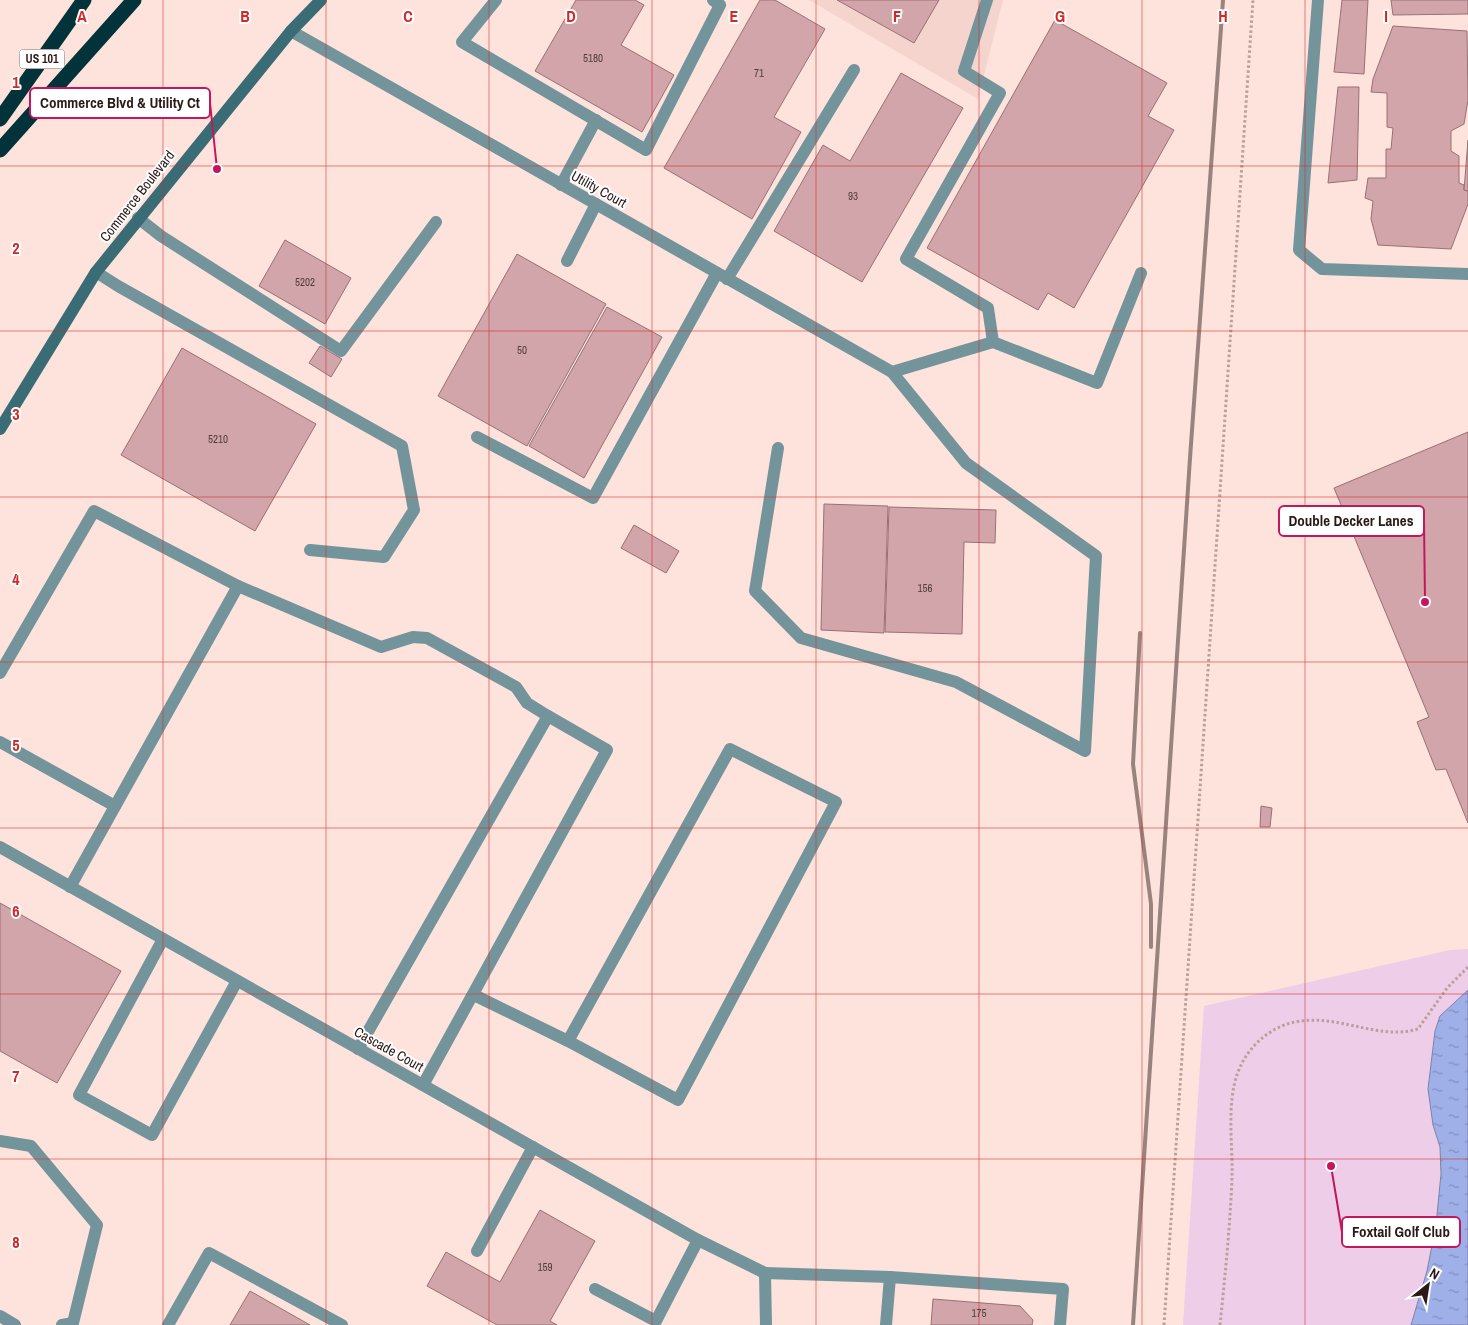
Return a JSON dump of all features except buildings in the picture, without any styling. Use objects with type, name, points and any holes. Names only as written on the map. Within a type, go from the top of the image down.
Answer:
[{"type":"highway","name":"US 101","points":[[0,119],[84,0]]},
{"type":"highway","points":[[0,150],[134,0]]},
{"type":"street","name":"Commerce Boulevard","points":[[0,429],[96,272],[291,31],[321,0]]},
{"type":"street","points":[[496,0],[462,42],[646,150],[720,5],[713,0]]},
{"type":"street","points":[[987,0],[964,71],[1000,93],[906,258],[988,308],[993,342]]},
{"type":"street","points":[[1318,0],[1299,250],[1322,269],[1468,274]]},
{"type":"street","name":"Utility Court","points":[[291,31],[892,372]]},
{"type":"street","points":[[477,437],[593,498],[722,276],[854,70]]},
{"type":"street","points":[[561,185],[596,120]]},
{"type":"street","points":[[567,261],[596,204]]},
{"type":"street","points":[[138,218],[161,236],[341,351],[436,222]]},
{"type":"street","points":[[96,272],[402,446],[414,510],[384,558],[310,550]]},
{"type":"street","points":[[778,448],[755,592],[800,638],[956,682],[1085,750],[1096,556],[966,463],[892,372],[993,342],[1097,383],[1141,273]]},
{"type":"street","points":[[0,672],[94,511],[238,586],[381,647],[413,637],[427,638],[516,687],[526,703],[607,750],[423,1085]]},
{"type":"street","points":[[70,887],[238,586]]},
{"type":"street","points":[[358,1049],[548,716]]},
{"type":"street","points":[[0,742],[115,806]]},
{"type":"street","points":[[474,995],[568,1041],[678,1100],[836,802],[730,749],[568,1041]]},
{"type":"street","name":"Cascade Court","points":[[0,847],[698,1240],[766,1273]]},
{"type":"street","points":[[163,939],[78,1095],[152,1136],[237,981]]},
{"type":"street","points":[[0,1141],[31,1146],[97,1225],[74,1322],[62,1325]]},
{"type":"street","points":[[477,1251],[533,1147]]},
{"type":"street","points":[[595,1289],[656,1321],[698,1240]]},
{"type":"street","points":[[168,1325],[208,1252],[342,1325]]},
{"type":"street","points":[[766,1325],[766,1273],[890,1277],[1063,1289],[1060,1325]]},
{"type":"street","points":[[886,1325],[890,1277]]},
{"type":"street","points":[[0,1316],[15,1325]]},
{"type":"path","points":[[1164,1325],[1253,0]]},
{"type":"path","points":[[1220,1325],[1230,1209],[1234,1088],[1245,1057],[1259,1041],[1275,1029],[1302,1021],[1331,1020],[1392,1033],[1418,1029],[1447,988],[1468,967]]},
{"type":"shaded area","points":[[809,0],[1003,0],[978,99]]},
{"type":"shaded area","points":[[1468,949],[1468,1325],[1183,1325],[1204,1006],[1450,950]]},
{"type":"water","points":[[1468,990],[1468,1325],[1411,1325],[1427,1271],[1436,1225],[1441,1174],[1440,1147],[1433,1125],[1428,1089],[1435,1031],[1440,1016]]},
{"type":"railway","points":[[1133,1325],[1190,458],[1223,0]]},
{"type":"railway","points":[[1140,633],[1133,764],[1151,904],[1151,947]]},
{"type":"place","name":"Commerce Blvd & Utility Ct","points":[[217,169]]},
{"type":"place","name":"Double Decker Lanes","points":[[1425,602]]},
{"type":"place","name":"Foxtail Golf Club","points":[[1331,1166]]}]
